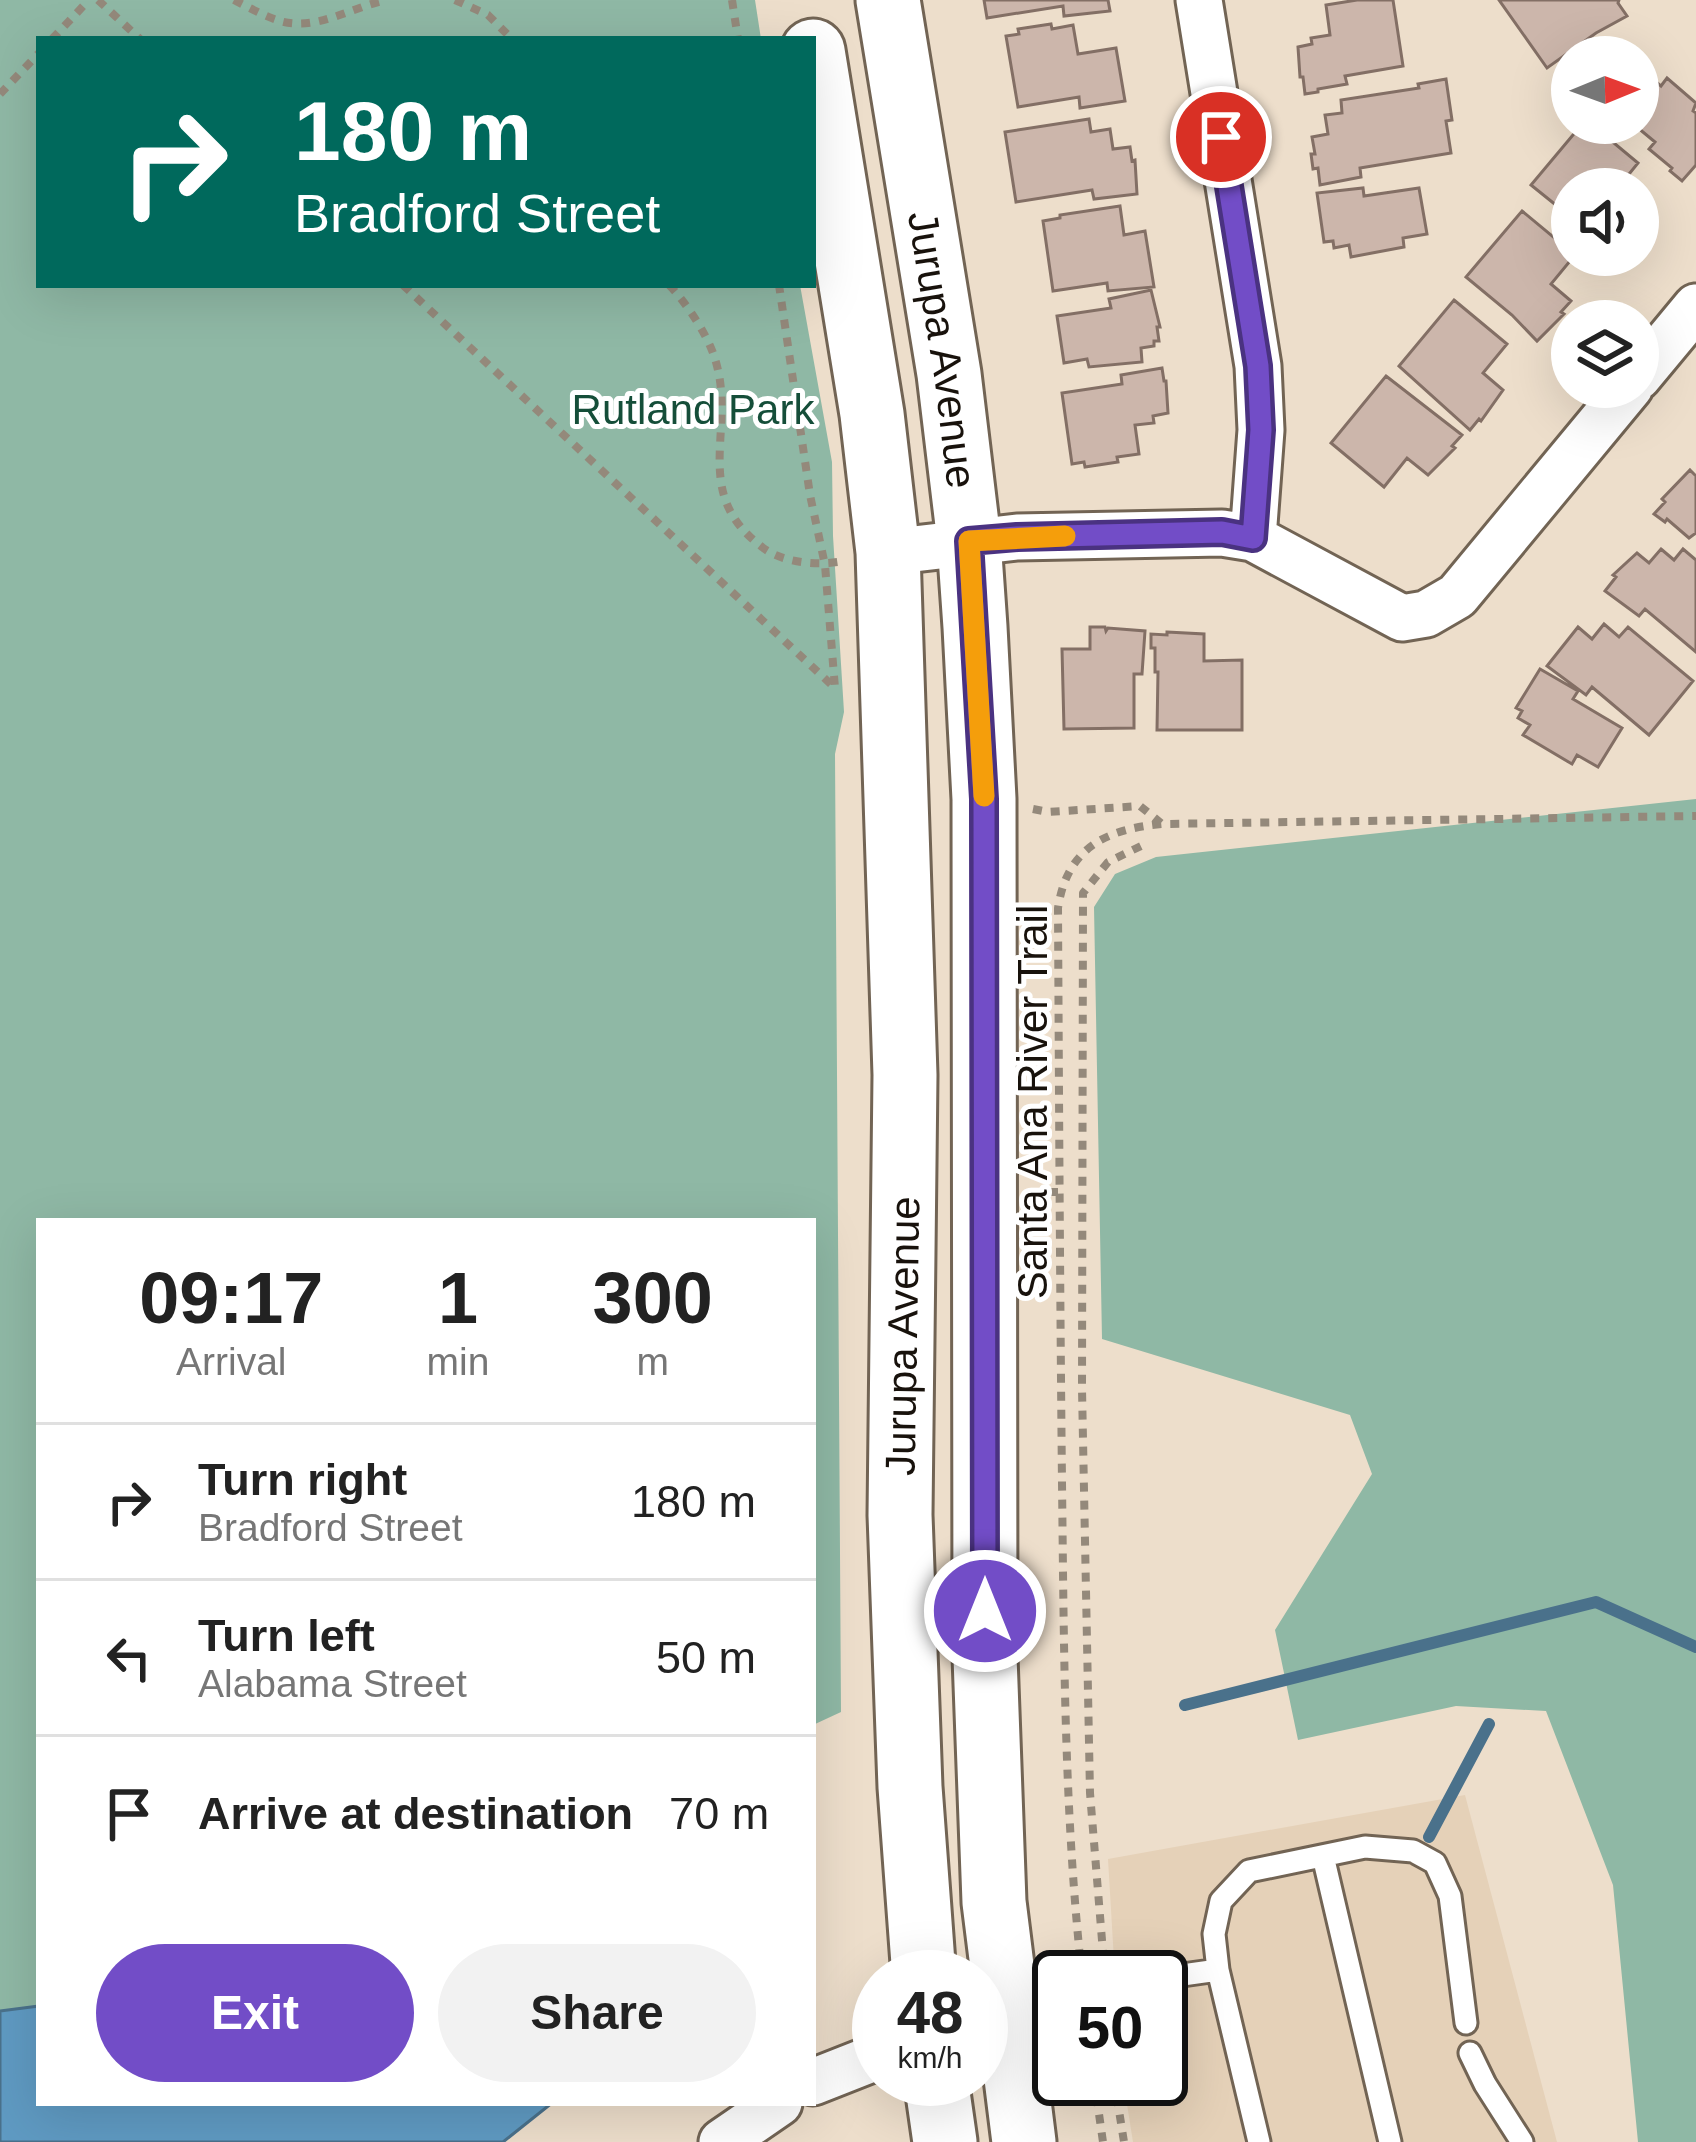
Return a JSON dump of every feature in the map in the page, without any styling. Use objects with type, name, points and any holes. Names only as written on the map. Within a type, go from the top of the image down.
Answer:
[{"type":"main road","points":[[804,0],[810,36]]},
{"type":"main road","name":"Jurupa Avenue","points":[[888,0],[949,374],[969,541],[984,799],[985,1657],[994,1902],[1022,1990],[1024,2142]]},
{"type":"main road","name":"Jurupa Avenue","points":[[816,69],[872,414],[888,552],[904,1075],[900,1514],[910,1786],[922,1950]]},
{"type":"main road","points":[[900,1514],[926,1580],[939,1640],[955,1951],[968,1968],[1022,1990]]},
{"type":"main road","points":[[940,2106],[945,2142]]},
{"type":"main road","points":[[986,2106],[991,2142]]},
{"type":"street","points":[[1199,0],[1258,366],[1261,430],[1253,538]]},
{"type":"street","points":[[1659,352],[1696,307]]},
{"type":"street","points":[[888,552],[1017,537],[1222,532],[1253,538],[1402,618],[1426,614],[1457,596],[1613,408]]},
{"type":"street","points":[[816,2081],[852,2067]]},
{"type":"street","points":[[722,2142],[775,2106]]},
{"type":"lane","points":[[1259,2142],[1218,1970],[1214,1934],[1221,1901],[1249,1871],[1365,1847],[1413,1851],[1435,1863],[1450,1896],[1466,2023]]},
{"type":"lane","points":[[1323,1856],[1390,2142]]},
{"type":"lane","points":[[1188,1974],[1218,1970]]},
{"type":"lane","points":[[1470,2054],[1522,2142]]},
{"type":"path","points":[[55,36],[94,0],[136,36]]},
{"type":"path","points":[[234,0],[280,22],[302,24],[387,0]]},
{"type":"path","points":[[455,0],[488,15],[509,36]]},
{"type":"path","points":[[731,0],[737,36]]},
{"type":"path","points":[[0,94],[36,56]]},
{"type":"path","points":[[406,288],[835,688],[825,565],[779,288]]},
{"type":"path","points":[[672,288],[714,355],[721,396],[722,500],[744,534],[770,554],[825,565]]},
{"type":"path","points":[[984,799],[1048,812],[1141,806],[1162,824]]},
{"type":"path","name":"Santa Ana River Trail","points":[[1079,1950],[1064,1653],[1058,908],[1060,889],[1072,864],[1115,832],[1162,824],[1696,816]]},
{"type":"path","points":[[1104,1950],[1090,1793],[1082,1437],[1083,893],[1108,862],[1141,846]]},
{"type":"path","points":[[1098,2106],[1103,2142]]},
{"type":"path","points":[[1118,2106],[1124,2142]]},
{"type":"shaded area","points":[[1465,1795],[1557,2142],[1133,2142],[1127,2106],[1188,2106],[1188,1950],[1113,1950],[1108,1859]]},
{"type":"green space","name":"Rutland Park","points":[[0,0],[755,0],[761,36],[36,36],[36,288],[801,288],[832,462],[844,712],[835,754],[841,1712],[816,1724],[816,1218],[36,1218],[36,2006],[0,2011]]},
{"type":"green space","points":[[1696,799],[1696,2142],[1638,2142],[1613,1885],[1546,1711],[1456,1706],[1298,1740],[1275,1630],[1372,1474],[1350,1415],[1102,1339],[1094,907],[1115,874],[1156,857]]},
{"type":"water","points":[[36,2006],[36,2106],[548,2106],[503,2142],[0,2142],[0,2011]]},
{"type":"building","points":[[984,0],[1108,0],[1110,11],[1064,16],[1063,6],[987,18]]},
{"type":"building","points":[[1393,0],[1403,66],[1345,76],[1347,84],[1305,94],[1298,47],[1312,44],[1311,38],[1330,35],[1326,5]]},
{"type":"building","points":[[1499,0],[1619,0],[1627,16],[1592,36],[1551,36],[1551,65],[1547,68]]},
{"type":"building","points":[[1051,24],[1052,29],[1073,25],[1078,54],[1116,48],[1125,101],[1080,108],[1079,97],[1018,107],[1006,36],[1019,34],[1018,29]]},
{"type":"building","points":[[1667,78],[1696,103],[1696,165],[1682,181],[1649,149],[1659,144],[1659,84]]},
{"type":"building","points":[[1446,79],[1451,153],[1360,168],[1361,177],[1320,185],[1318,168],[1313,169],[1312,137],[1328,134],[1325,115],[1342,113],[1341,100]]},
{"type":"building","points":[[1089,119],[1091,132],[1110,129],[1113,149],[1130,147],[1137,194],[1094,199],[1092,190],[1016,202],[1005,132]]},
{"type":"building","points":[[1565,144],[1615,144],[1638,163],[1634,168],[1551,168],[1551,201],[1531,185]]},
{"type":"building","points":[[1363,188],[1364,196],[1419,188],[1427,234],[1403,238],[1404,247],[1351,257],[1349,245],[1334,248],[1333,241],[1324,242],[1317,193]]},
{"type":"building","points":[[1120,206],[1124,235],[1145,231],[1154,287],[1108,291],[1107,283],[1053,291],[1043,221]]},
{"type":"building","points":[[1522,211],[1551,235],[1551,276],[1558,276],[1551,284],[1570,300],[1551,300],[1551,327],[1537,341],[1466,277]]},
{"type":"building","points":[[1151,290],[1159,341],[1141,348],[1142,362],[1089,367],[1087,359],[1064,363],[1057,316],[1111,308],[1109,299]]},
{"type":"building","points":[[1454,300],[1507,344],[1483,373],[1503,390],[1470,430],[1399,366]]},
{"type":"building","points":[[1162,368],[1168,413],[1153,416],[1154,423],[1135,425],[1139,454],[1085,467],[1084,462],[1072,464],[1062,393],[1122,384],[1121,375]]},
{"type":"building","points":[[1386,376],[1462,435],[1428,475],[1407,458],[1384,487],[1331,443]]},
{"type":"building","points":[[1690,470],[1696,476],[1696,533],[1689,538],[1654,514]]},
{"type":"building","points":[[1661,549],[1674,560],[1683,549],[1696,560],[1696,652],[1645,609],[1639,616],[1605,591],[1613,575],[1637,553],[1649,563]]},
{"type":"building","points":[[1604,624],[1619,637],[1628,627],[1693,681],[1649,735],[1592,687],[1586,695],[1547,666],[1578,627],[1592,639]]},
{"type":"building","points":[[1090,627],[1145,631],[1142,674],[1134,674],[1134,728],[1064,729],[1062,649],[1090,649]]},
{"type":"building","points":[[1151,634],[1204,634],[1204,661],[1242,660],[1242,730],[1157,730],[1158,672]]},
{"type":"building","points":[[1540,669],[1578,691],[1573,699],[1622,728],[1598,767],[1577,755],[1572,764],[1523,735],[1530,725],[1518,718],[1522,711],[1516,708]]},
{"type":"waterway","points":[[1185,1705],[1596,1602],[1696,1647]]},
{"type":"waterway","points":[[1429,1837],[1489,1724]]},
{"type":"slow traffic","points":[[984,796],[969,541],[1065,536]]},
{"type":"route","points":[[985,1611],[984,799],[969,541],[1222,532],[1253,538],[1261,430],[1258,366],[1221,137]]}]
